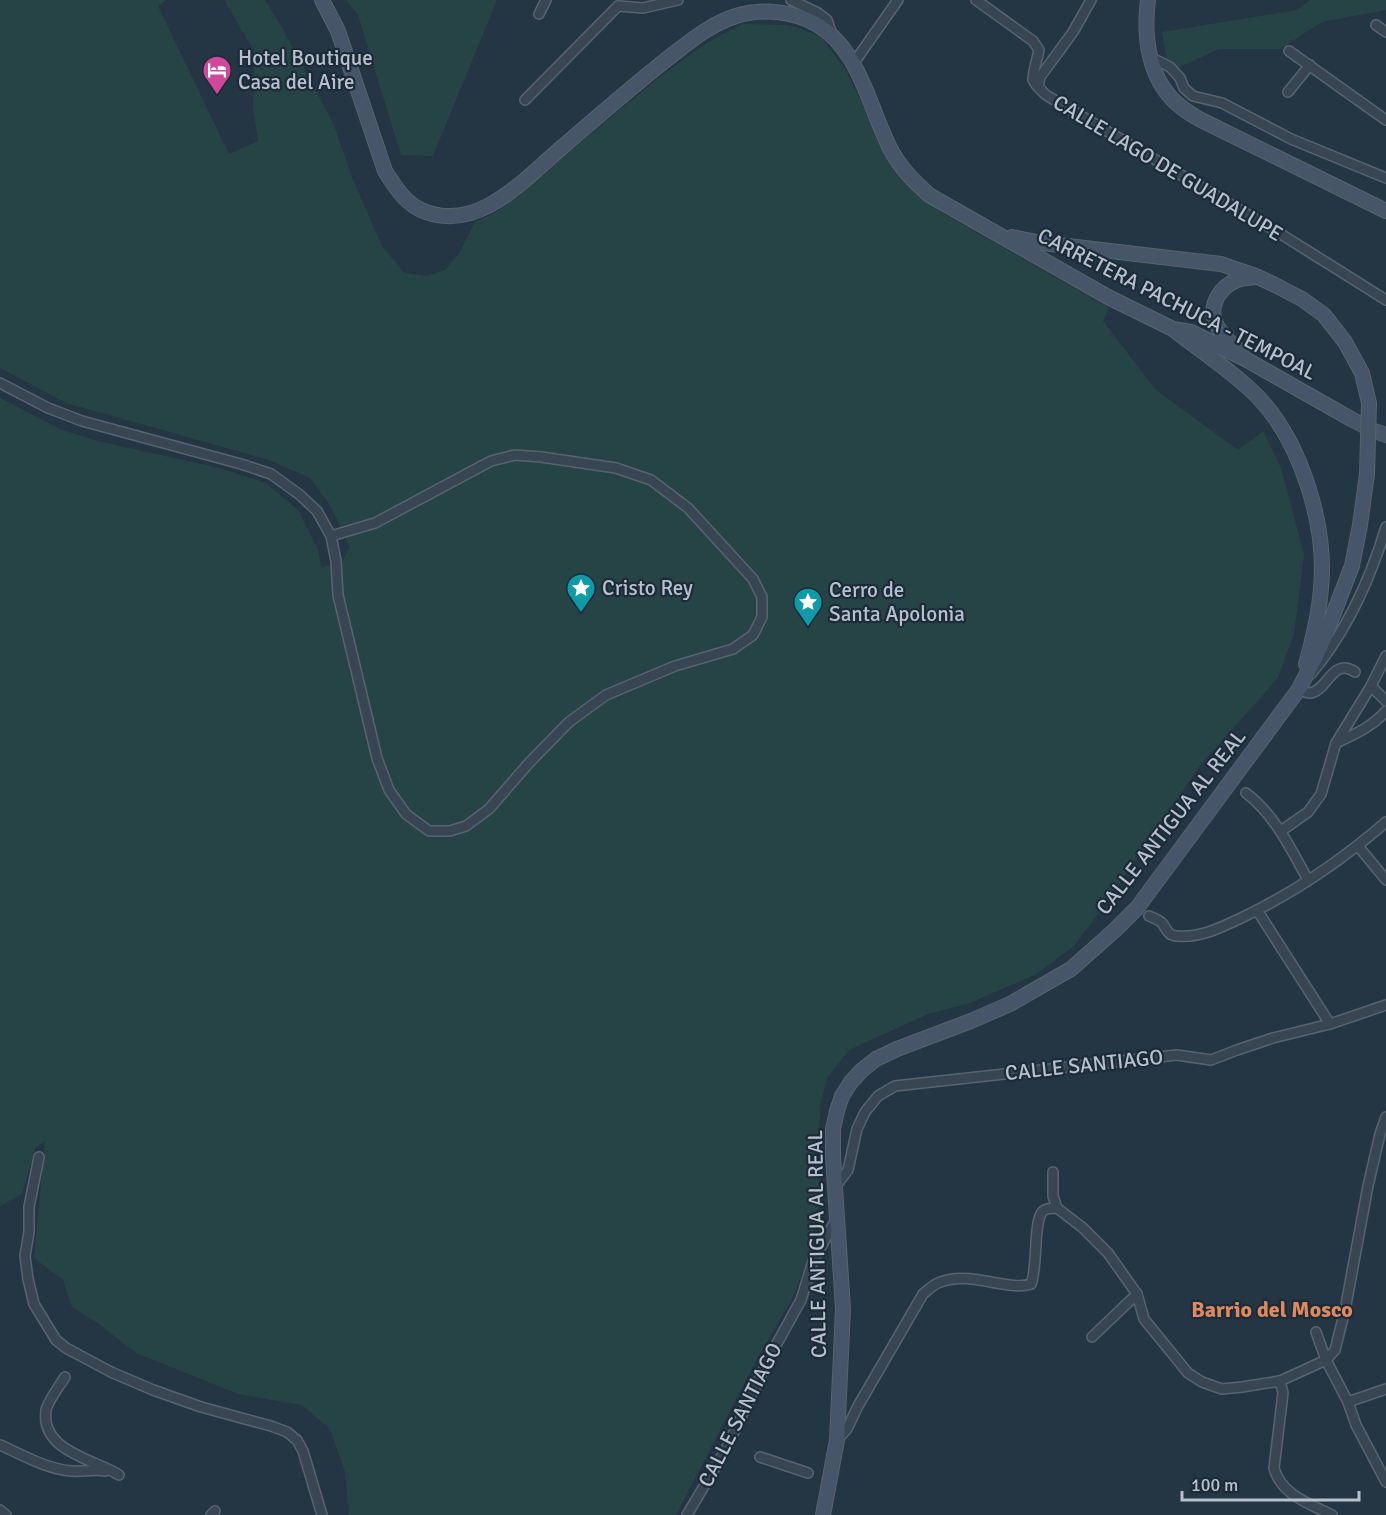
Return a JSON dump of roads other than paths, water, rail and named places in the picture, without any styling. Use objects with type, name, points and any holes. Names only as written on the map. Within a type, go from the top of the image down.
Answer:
[{"type":"main road","name":"CARRETERA PACHUCA - TEMPOAL","points":[[322,0],[338,31],[385,171],[397,190],[413,205],[425,212],[443,216],[475,212],[494,203],[536,170],[627,91],[691,41],[716,25],[735,16],[772,6],[786,14],[814,23],[832,35],[843,48],[853,64],[892,151],[908,175],[930,195],[1108,297],[1173,329],[1191,332],[1247,360],[1351,419],[1386,435]]},
{"type":"main road","points":[[1148,0],[1146,37],[1150,57],[1157,76],[1168,94],[1181,107],[1201,120],[1386,211]]},
{"type":"main road","points":[[1002,236],[1042,243],[1221,264],[1256,276],[1302,299],[1324,315],[1345,342],[1362,373],[1369,403],[1367,474],[1352,566],[1321,646],[1299,689]]},
{"type":"main road","points":[[1247,360],[1221,332],[1215,322],[1213,312],[1219,293],[1227,286],[1237,280],[1256,276]]},
{"type":"main road","points":[[1173,329],[1250,389],[1280,428],[1300,464],[1312,500],[1319,533],[1322,586],[1317,623],[1299,689]]},
{"type":"main road","name":"CALLE ANTIGUA AL REAL","points":[[823,1511],[837,1440],[843,1310],[833,1156],[833,1129],[842,1096],[862,1070],[876,1059],[897,1048],[1010,1004],[1071,969],[1093,950],[1137,908],[1299,689]]},
{"type":"street","points":[[539,14],[546,0]]},
{"type":"street","points":[[525,100],[619,3],[643,8],[678,0]]},
{"type":"street","points":[[790,0],[818,13],[827,20],[832,35]]},
{"type":"street","points":[[853,64],[898,0]]},
{"type":"street","points":[[976,0],[1033,42],[1039,50],[1033,74],[1033,80],[1038,86]]},
{"type":"street","name":"CALLE LAGO DE GUADALUPE","points":[[1091,0],[1073,32],[1040,78],[1038,86],[1046,95],[1284,236],[1386,300]]},
{"type":"street","points":[[1376,25],[1386,32]]},
{"type":"street","points":[[1289,51],[1386,120]]},
{"type":"street","points":[[1150,57],[1170,67],[1180,78],[1184,88],[1193,96],[1222,103],[1291,139],[1384,176]]},
{"type":"street","points":[[1288,92],[1310,65]]},
{"type":"street","points":[[0,383],[48,408],[82,421],[271,474],[300,495],[317,511],[330,536],[336,561],[338,595],[377,758],[389,790],[406,814],[429,831],[450,831],[466,826],[489,809],[569,722],[606,695],[675,666],[733,649],[753,635],[762,616],[762,597],[753,579],[688,508],[651,480],[616,468],[515,455],[491,461],[375,523],[330,536]]},
{"type":"street","points":[[1355,672],[1344,667],[1337,670],[1314,691],[1308,693],[1299,689],[1329,653],[1353,612],[1386,527]]},
{"type":"street","points":[[1281,831],[1308,812],[1321,794],[1336,743],[1371,686],[1386,656]]},
{"type":"street","points":[[1371,686],[1386,701]]},
{"type":"street","points":[[1336,743],[1361,732],[1377,721],[1386,711]]},
{"type":"street","points":[[1246,793],[1254,799],[1281,831],[1308,880]]},
{"type":"street","points":[[1149,916],[1156,918],[1168,933],[1175,936],[1211,932],[1257,910],[1308,880],[1359,846],[1386,822]]},
{"type":"street","points":[[1359,846],[1386,880]]},
{"type":"street","points":[[1257,910],[1329,1024]]},
{"type":"street","name":"CALLE SANTIAGO","points":[[836,1186],[848,1170],[857,1129],[865,1112],[878,1096],[895,1086],[1177,1055],[1211,1060],[1255,1044],[1329,1024],[1386,1005]]},
{"type":"street","points":[[1053,1172],[1053,1196],[1057,1208],[1083,1228],[1108,1253],[1137,1294],[1144,1319],[1188,1373],[1202,1382],[1222,1389],[1242,1387],[1280,1380],[1326,1360],[1335,1350],[1345,1310],[1368,1186],[1386,1118]]},
{"type":"street","points":[[39,1157],[29,1207],[26,1256],[28,1279],[34,1304],[56,1340],[66,1348],[111,1372],[153,1390],[201,1407],[287,1432],[297,1440],[303,1451],[322,1515]]},
{"type":"street","points":[[837,1440],[847,1429],[923,1294],[936,1284],[952,1279],[970,1278],[1013,1286],[1031,1284],[1036,1258],[1038,1219],[1041,1212],[1048,1208],[1057,1208]]},
{"type":"street","name":"CALLE SANTIAGO","points":[[687,1515],[726,1449],[770,1356],[801,1300],[813,1261],[837,1217]]},
{"type":"street","points":[[1092,1337],[1137,1294]]},
{"type":"street","points":[[1316,1332],[1326,1360],[1348,1402],[1356,1425],[1386,1482]]},
{"type":"street","points":[[0,1445],[56,1468],[73,1471],[102,1470],[119,1475],[69,1451],[51,1434],[46,1408],[66,1377]]},
{"type":"street","points":[[1280,1380],[1283,1393],[1274,1468],[1276,1477],[1284,1488],[1295,1496],[1332,1515]]},
{"type":"street","points":[[1348,1402],[1386,1389]]},
{"type":"street","points":[[760,1457],[808,1473]]},
{"type":"street","points":[[0,1510],[6,1515]]},
{"type":"place","name":"Hotel Boutique Casa del Aire","points":[[217,96]]},
{"type":"place","name":"Cristo Rey","points":[[581,614]]},
{"type":"place","name":"Cerro de Santa Apolonia","points":[[808,628]]},
{"type":"district","name":"Barrio del Mosco","points":[[1272,1309]]}]
